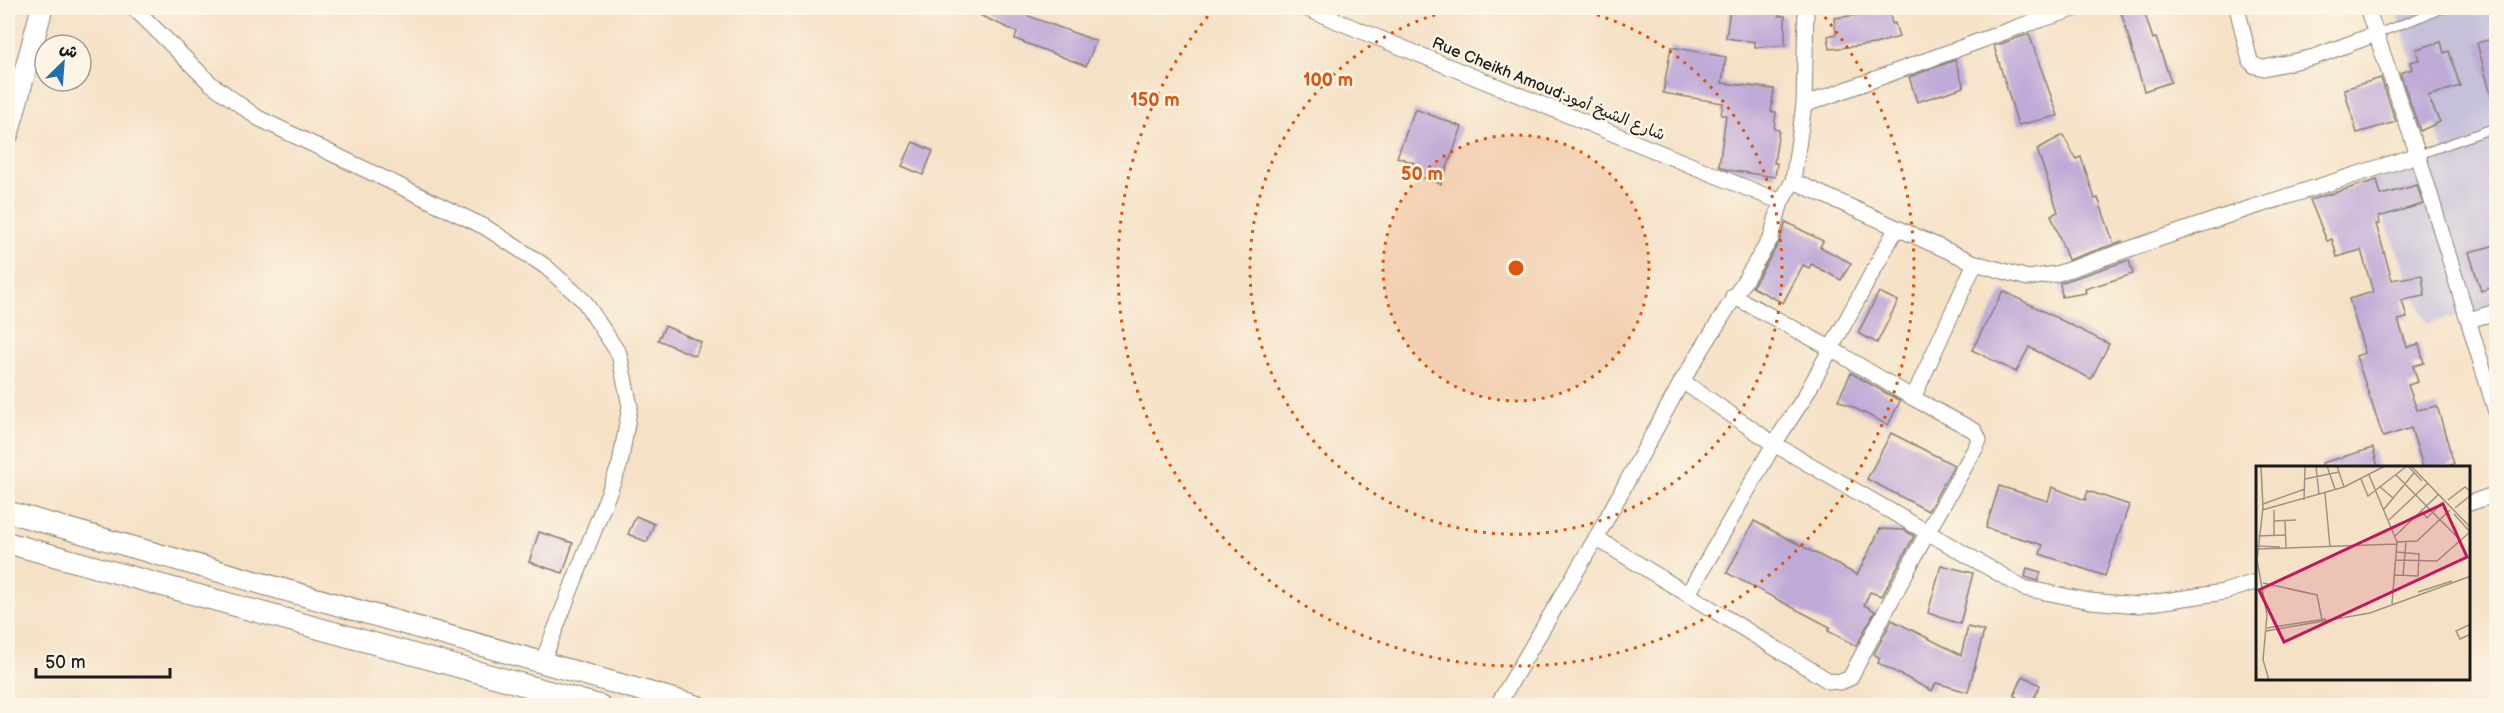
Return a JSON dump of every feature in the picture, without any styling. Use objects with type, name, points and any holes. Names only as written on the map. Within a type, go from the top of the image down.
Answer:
[{"type":"street","points":[[8,134],[42,8]]},
{"type":"street","points":[[134,8],[210,83],[258,118],[485,227],[545,266],[584,301],[619,354],[630,406],[620,464],[542,663]]},
{"type":"street","name":"Rue Cheikh Amoud;شارع الشيخ أمود","points":[[1305,8],[1781,202]]},
{"type":"street","points":[[1497,705],[1596,538],[1682,381],[1771,238],[1781,202],[1793,181],[1804,105],[1806,8]]},
{"type":"street","points":[[1804,105],[2077,8]]},
{"type":"street","points":[[2237,8],[2250,61],[2255,66],[2264,68],[2314,57],[2376,34]]},
{"type":"street","points":[[2367,8],[2418,155],[2496,412]]},
{"type":"street","points":[[1793,181],[1975,263],[2028,278],[2056,274],[2245,209],[2418,155]]},
{"type":"street","points":[[1688,594],[1774,444],[1804,398],[1896,228]]},
{"type":"street","points":[[1913,398],[1975,263]]},
{"type":"street","points":[[1596,538],[1829,681],[1841,682],[1850,678],[1978,440],[1975,431],[1913,398],[1830,348],[1733,296]]},
{"type":"street","points":[[2469,320],[2496,312]]},
{"type":"street","points":[[1682,381],[1774,444],[2024,588],[2091,601],[2138,605],[2224,592],[2256,582]]},
{"type":"street","points":[[2471,502],[2496,494]]},
{"type":"street","points":[[8,512],[47,525],[697,705]]},
{"type":"street","points":[[8,543],[601,705]]},
{"type":"lane","points":[[2376,34],[2444,8]]},
{"type":"lane","points":[[2418,155],[2496,127]]},
{"type":"shaded area","points":[[2395,8],[2496,8],[2496,321],[2492,307],[2427,324],[2369,182],[2444,152]]},
{"type":"building","points":[[964,8],[1007,8],[1096,41],[1086,66],[1015,39],[1017,32]]},
{"type":"building","points":[[1730,8],[1779,8],[1779,16],[1785,16],[1785,46],[1755,47],[1755,42],[1726,38]]},
{"type":"building","points":[[2120,8],[2143,8],[2171,82],[2144,91]]},
{"type":"building","points":[[1889,11],[1892,24],[1895,23],[1899,37],[1875,44],[1830,49],[1828,36],[1836,34],[1834,18]]},
{"type":"building","points":[[2029,34],[2058,116],[2018,125],[1994,46]]},
{"type":"building","points":[[2496,38],[2496,98],[2492,99],[2477,43]]},
{"type":"building","points":[[2441,42],[2444,53],[2449,51],[2460,86],[2428,96],[2440,122],[2420,131],[2400,73],[2412,69],[2410,62],[2419,60],[2416,49]]},
{"type":"building","points":[[1671,47],[1726,57],[1722,83],[1774,89],[1771,112],[1776,112],[1774,129],[1779,130],[1774,163],[1777,163],[1775,177],[1728,170],[1719,166],[1726,115],[1721,115],[1723,103],[1663,93]]},
{"type":"building","points":[[1955,60],[1964,87],[1917,102],[1909,77]]},
{"type":"building","points":[[2381,78],[2396,122],[2357,133],[2344,89]]},
{"type":"building","points":[[1415,109],[1462,127],[1441,184],[1410,173],[1414,163],[1397,157]]},
{"type":"building","points":[[2063,135],[2076,159],[2081,157],[2095,199],[2098,198],[2114,244],[2123,241],[2068,260],[2051,215],[2058,212],[2037,149]]},
{"type":"building","points":[[913,142],[933,151],[923,175],[902,166]]},
{"type":"building","points":[[2377,180],[2381,195],[2417,185],[2423,204],[2378,217],[2379,224],[2376,224],[2392,280],[2422,275],[2425,296],[2402,300],[2407,318],[2398,320],[2407,347],[2419,344],[2424,363],[2413,366],[2418,382],[2408,385],[2417,410],[2437,406],[2454,464],[2423,466],[2411,428],[2383,437],[2356,356],[2365,353],[2349,299],[2373,292],[2361,250],[2337,257],[2332,239],[2327,241],[2310,200]]},
{"type":"building","points":[[1786,222],[1823,241],[1820,247],[1851,263],[1841,280],[1811,264],[1809,268],[1803,265],[1783,303],[1752,287],[1779,243]]},
{"type":"building","points":[[2496,245],[2496,286],[2481,291],[2469,252]]},
{"type":"building","points":[[2129,260],[2133,274],[2085,289],[2086,293],[2062,297],[2060,283]]},
{"type":"building","points":[[2003,291],[2109,344],[2091,379],[2029,347],[2016,372],[1972,350]]},
{"type":"building","points":[[1879,292],[1898,301],[1877,343],[1858,333]]},
{"type":"building","points":[[665,326],[701,342],[695,356],[658,340]]},
{"type":"building","points":[[1851,373],[1900,401],[1888,425],[1838,400]]},
{"type":"building","points":[[1891,433],[1954,465],[1928,511],[1867,479]]},
{"type":"building","points":[[2373,448],[2378,466],[2322,466],[2322,463]]},
{"type":"building","points":[[1999,486],[2048,501],[2052,487],[2085,500],[2088,491],[2129,505],[2105,576],[2040,554],[2043,545],[1986,528]]},
{"type":"building","points":[[636,516],[654,524],[647,542],[628,534]]},
{"type":"building","points":[[1754,521],[1857,575],[1880,529],[1904,530],[1914,536],[1882,596],[1870,592],[1864,605],[1875,611],[1856,646],[1828,631],[1830,627],[1727,573]]},
{"type":"building","points":[[539,532],[573,543],[563,573],[529,562]]},
{"type":"building","points":[[1941,565],[1973,573],[1960,624],[1928,613]]},
{"type":"building","points":[[2027,568],[2041,572],[2038,581],[2025,577]]},
{"type":"building","points":[[1892,620],[1961,655],[1968,627],[1984,631],[1968,692],[1936,683],[1932,691],[1878,663],[1880,658],[1874,654]]},
{"type":"building","points":[[2023,676],[2040,685],[2031,704],[2014,696]]}]
